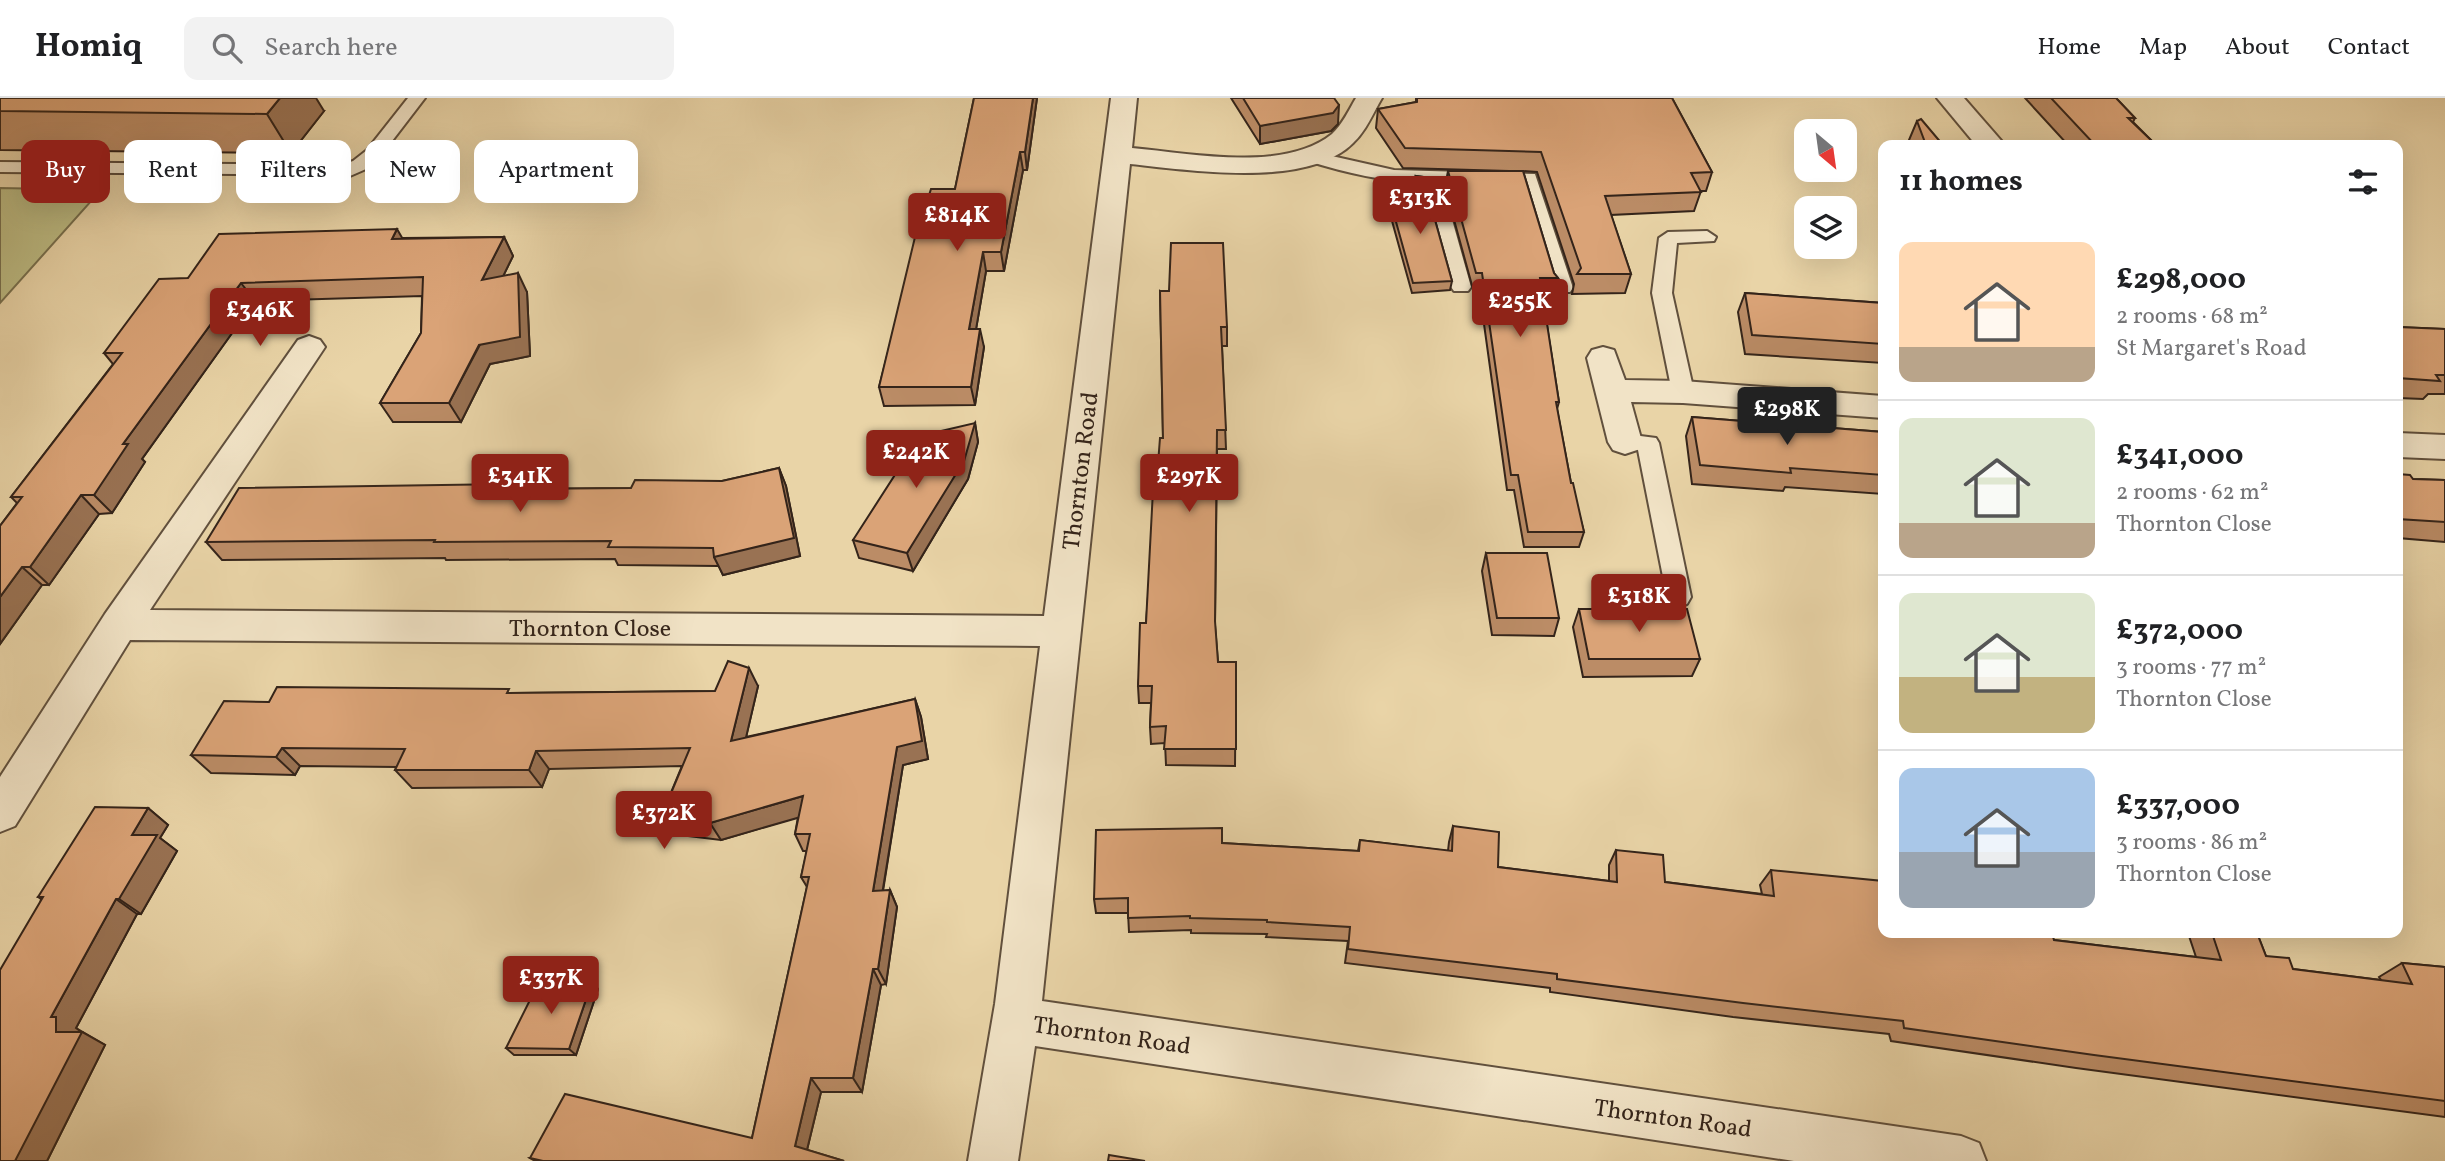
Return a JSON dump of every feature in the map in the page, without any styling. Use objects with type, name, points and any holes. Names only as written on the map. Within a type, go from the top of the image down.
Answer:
[{"type":"street","name":"Thornton Road","points":[[1124,98],[1015,1020],[1961,1161]]},
{"type":"street","points":[[1118,155],[1257,165],[1290,163],[1314,157],[1343,138],[1369,98]]},
{"type":"street","points":[[1950,98],[1987,140]]},
{"type":"street","points":[[0,813],[119,625],[309,347]]},
{"type":"street","points":[[1603,358],[1625,442]]},
{"type":"street","points":[[1612,391],[1683,392],[1878,407]]},
{"type":"street","points":[[2403,445],[2445,447]]},
{"type":"street","name":"Thornton Close","points":[[119,625],[1062,631]]},
{"type":"street","points":[[993,1161],[1015,1020]]},
{"type":"lane","points":[[0,167],[236,169],[274,177],[316,177],[354,166],[372,156],[417,98]]},
{"type":"lane","points":[[1314,157],[1387,177],[1432,180],[1529,178],[1563,288]]},
{"type":"lane","points":[[1432,180],[1461,286]]},
{"type":"lane","points":[[1683,392],[1662,293],[1668,238],[1707,237]]},
{"type":"lane","points":[[1625,442],[1647,443],[1679,597]]},
{"type":"shaded area","points":[[0,188],[21,188],[21,203],[89,203],[0,303]]},
{"type":"building","points":[[0,98],[280,98],[267,114],[0,111]]},
{"type":"building","points":[[974,98],[1033,98],[1025,152],[1020,152],[1001,252],[983,252],[969,329],[980,329],[971,387],[879,387],[922,208],[925,208],[931,189],[955,189]]},
{"type":"building","points":[[1243,98],[1334,98],[1339,105],[1333,113],[1260,126]]},
{"type":"building","points":[[1417,98],[1672,98],[1712,172],[1691,173],[1701,192],[1605,196],[1631,274],[1577,274],[1581,268],[1541,152],[1405,148],[1378,109],[1417,102]]},
{"type":"building","points":[[2051,98],[2116,98],[2135,118],[2128,118],[2151,140],[2090,140]]},
{"type":"building","points":[[1921,119],[1939,140],[1924,140],[1917,121]]},
{"type":"building","points":[[1448,171],[1523,171],[1554,273],[1558,278],[1540,278],[1559,402],[1556,402],[1571,483],[1584,532],[1528,532],[1518,475],[1511,475],[1482,273],[1476,273]]},
{"type":"building","points":[[1416,176],[1423,177],[1452,281],[1413,283],[1388,193],[1426,191]]},
{"type":"building","points":[[397,229],[392,239],[504,237],[482,280],[518,273],[520,337],[479,345],[449,403],[380,403],[421,333],[423,277],[241,283],[123,444],[128,444],[94,495],[81,495],[30,567],[22,567],[0,597],[0,526],[22,497],[11,497],[122,353],[104,353],[159,279],[188,278],[219,234]]},
{"type":"building","points":[[1171,243],[1223,243],[1227,327],[1221,327],[1226,430],[1217,430],[1215,621],[1218,662],[1236,662],[1236,749],[1164,749],[1166,726],[1150,727],[1152,686],[1138,686],[1140,623],[1146,623],[1153,490],[1156,490],[1160,438],[1163,438],[1160,291],[1169,291]]},
{"type":"building","points":[[1745,293],[1878,303],[1878,344],[1752,335]]},
{"type":"building","points":[[2403,327],[2445,329],[2445,375],[2436,375],[2440,381],[2403,378]]},
{"type":"building","points":[[1692,417],[1878,432],[1878,475],[1790,468],[1791,473],[1700,465]]},
{"type":"building","points":[[975,423],[964,461],[907,553],[853,540],[920,436]]},
{"type":"building","points":[[779,468],[794,538],[714,557],[713,548],[608,547],[611,541],[206,542],[239,488],[515,484],[512,489],[631,488],[635,480],[722,481]]},
{"type":"building","points":[[2403,474],[2410,475],[2413,479],[2445,480],[2445,522],[2403,519]]},
{"type":"building","points":[[1486,553],[1547,553],[1559,618],[1497,618]]},
{"type":"building","points":[[1579,609],[1687,609],[1700,659],[1589,659]]},
{"type":"building","points":[[728,661],[749,668],[731,741],[915,699],[922,741],[897,747],[873,891],[890,890],[878,969],[873,969],[853,1078],[811,1078],[795,1146],[844,1161],[543,1161],[530,1158],[565,1094],[752,1138],[809,877],[801,877],[810,834],[795,834],[803,796],[710,823],[661,817],[690,748],[536,751],[529,770],[395,770],[405,749],[282,748],[276,757],[191,755],[224,701],[269,702],[277,687],[509,689],[507,693],[715,691]]},
{"type":"building","points":[[95,807],[148,808],[132,835],[157,835],[119,899],[116,899],[51,1017],[56,1017],[56,1032],[82,1032],[15,1161],[0,1161],[0,970],[43,897],[38,897]]},
{"type":"building","points":[[1453,826],[1499,832],[1498,867],[1617,882],[1616,850],[1663,855],[1665,882],[1774,896],[1771,870],[1878,881],[1878,938],[2053,938],[2221,960],[2214,938],[2259,938],[2266,956],[2289,958],[2293,969],[2412,984],[2402,963],[2445,967],[2445,1101],[1904,1028],[1903,1021],[1557,979],[1557,974],[1348,949],[1350,927],[1190,916],[1128,918],[1128,898],[1094,899],[1096,830],[1222,828],[1222,843],[1359,851],[1360,840],[1452,851]]},
{"type":"building","points":[[539,982],[592,982],[569,1049],[506,1048]]},
{"type":"building","points":[[1109,1155],[1145,1161],[1108,1161]]}]
